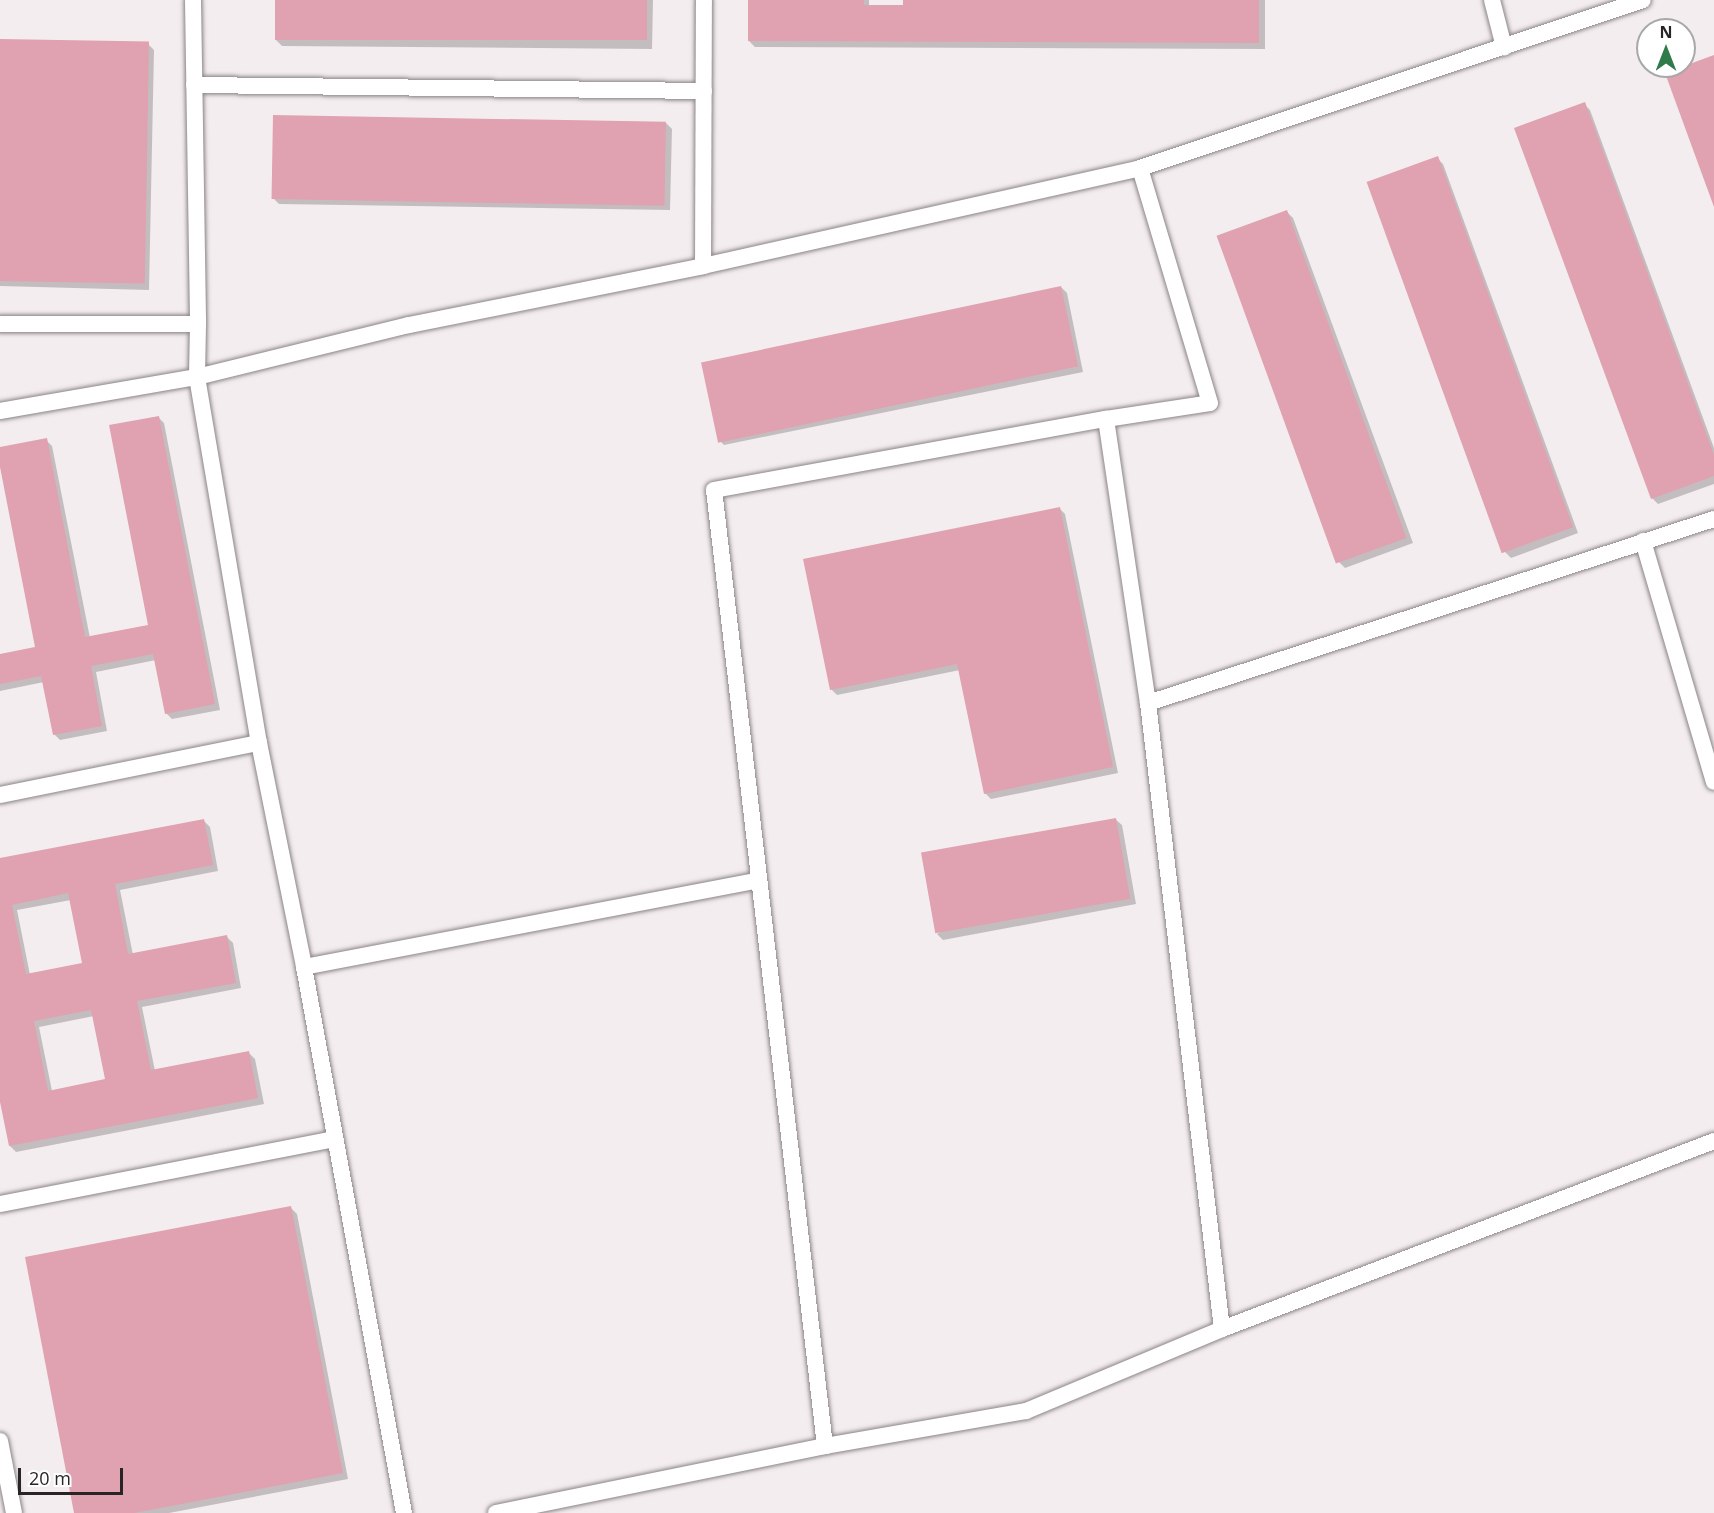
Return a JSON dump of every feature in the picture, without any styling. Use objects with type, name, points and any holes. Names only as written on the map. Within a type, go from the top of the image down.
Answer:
[{"type":"lane","points":[[193,0],[197,377],[259,743],[304,967],[404,1513]]},
{"type":"lane","points":[[703,266],[704,0]]},
{"type":"lane","points":[[1492,0],[1504,47]]},
{"type":"lane","points":[[0,411],[197,377],[409,325],[703,266],[1140,168],[1644,0]]},
{"type":"lane","points":[[194,86],[704,91]]},
{"type":"lane","points":[[825,1446],[714,490],[1106,419],[1210,403],[1140,168]]},
{"type":"lane","points":[[0,324],[198,324]]},
{"type":"lane","points":[[1106,419],[1148,703],[1222,1329]]},
{"type":"lane","points":[[1148,703],[1714,519]]},
{"type":"lane","points":[[1643,541],[1714,782]]},
{"type":"lane","points":[[0,795],[259,743]]},
{"type":"lane","points":[[304,967],[759,880]]},
{"type":"lane","points":[[0,1204],[334,1139]]},
{"type":"lane","points":[[496,1513],[825,1446],[1026,1412],[1222,1329],[1714,1141]]},
{"type":"lane","points":[[0,1441],[14,1513]]},
{"type":"building","points":[[275,0],[647,0],[647,40],[275,40]]},
{"type":"building","points":[[748,0],[864,0],[864,5],[903,5],[903,0],[1259,0],[1259,43],[748,41]]},
{"type":"building","points":[[0,39],[149,42],[145,284],[0,281]]},
{"type":"building","points":[[1714,55],[1714,207],[1667,78],[1696,78],[1696,62]]},
{"type":"building","points":[[1585,102],[1714,455],[1714,476],[1651,499],[1514,128]]},
{"type":"building","points":[[273,115],[666,122],[664,206],[272,199]]},
{"type":"building","points":[[1438,156],[1573,527],[1502,553],[1367,182]]},
{"type":"building","points":[[1287,210],[1406,538],[1336,564],[1217,236]]},
{"type":"building","points":[[1061,286],[1078,366],[718,443],[701,363]]},
{"type":"building","points":[[159,416],[215,704],[165,714],[153,654],[91,666],[102,726],[53,735],[41,676],[0,684],[0,654],[35,647],[0,467],[0,447],[47,438],[85,637],[148,625],[109,425]]},
{"type":"building","points":[[1060,507],[1113,767],[984,794],[957,664],[830,690],[803,559]]},
{"type":"building","points":[[1116,818],[1130,899],[935,933],[921,852]]},
{"type":"building","points":[[204,819],[213,865],[115,884],[128,954],[227,935],[236,983],[137,1001],[151,1070],[249,1051],[258,1098],[9,1146],[0,1102],[0,858]],"holes":[[[68,893],[82,963],[26,974],[12,905]],[[91,1010],[105,1079],[48,1091],[34,1021]]]},
{"type":"building","points":[[291,1206],[343,1473],[134,1513],[74,1513],[25,1257]]}]
